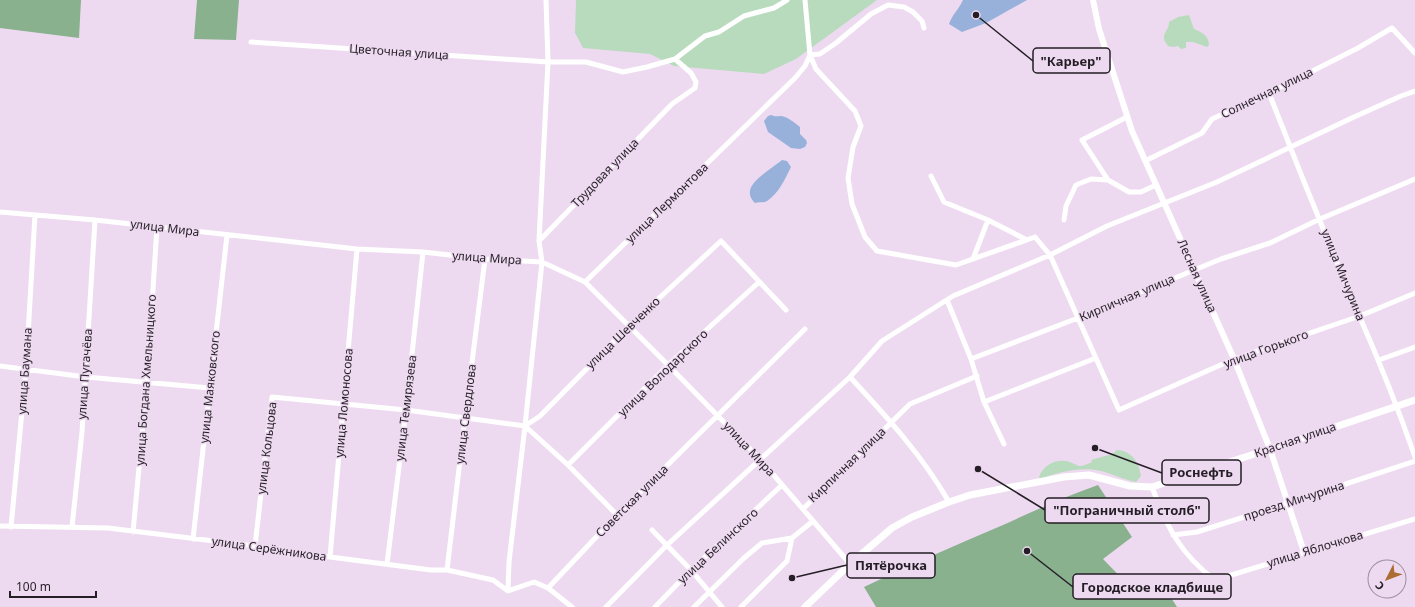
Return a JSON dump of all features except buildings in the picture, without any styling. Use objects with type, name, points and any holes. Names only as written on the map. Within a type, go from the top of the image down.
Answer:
[{"type":"main road","name":"Красная улица","points":[[805,607],[850,564],[892,528],[919,514],[949,502],[970,495],[1064,477],[1089,475],[1130,486],[1152,487],[1415,400]]},
{"type":"street","points":[[546,0],[548,62],[539,241],[542,262],[509,562],[508,591],[534,582],[548,588],[572,607]]},
{"type":"street","points":[[675,59],[705,36],[719,32],[744,16],[774,8],[787,0]]},
{"type":"street","points":[[805,0],[810,55],[816,69],[855,111],[861,126],[853,147],[848,178],[852,204],[865,237],[877,251],[956,265],[1035,237],[1050,255],[1096,358],[984,402]]},
{"type":"street","name":"Лесная улица","points":[[1093,0],[1099,29],[1132,131],[1234,359],[1270,449],[1304,552]]},
{"type":"street","points":[[810,55],[820,54],[836,43],[871,14],[888,5],[904,7],[913,12],[922,21],[924,28]]},
{"type":"street","name":"Солнечная улица","points":[[1145,161],[1202,133],[1212,119],[1358,48],[1392,28],[1415,52]]},
{"type":"street","name":"Цветочная улица","points":[[251,42],[548,62],[586,62],[623,72],[675,59]]},
{"type":"street","name":"улица Лермонтова","points":[[584,282],[795,78],[805,66],[810,55]]},
{"type":"street","name":"Трудовая улица","points":[[539,241],[672,104],[695,88],[696,82],[691,73],[675,59]]},
{"type":"street","points":[[606,607],[666,546],[850,377],[882,341],[947,300],[1050,255],[1107,226],[1217,182],[1354,117],[1415,91]]},
{"type":"street","name":"улица Мичурина","points":[[1268,93],[1379,360],[1397,405],[1415,457]]},
{"type":"street","points":[[1108,180],[1082,140],[1127,117]]},
{"type":"street","points":[[931,176],[944,202],[988,220],[1027,240]]},
{"type":"street","points":[[1064,220],[1066,206],[1076,185],[1090,179],[1108,180],[1129,192],[1141,192],[1156,185]]},
{"type":"street","name":"Кирпичная улица","points":[[971,359],[1078,318],[1221,259],[1270,243],[1320,219],[1415,179]]},
{"type":"street","name":"улица Мира","points":[[0,212],[95,220],[357,249],[423,252],[485,259],[542,262],[584,282],[629,326],[760,460],[850,564]]},
{"type":"street","name":"улица Баумана","points":[[11,527],[26,369],[36,215]]},
{"type":"street","name":"улица Пугачёва","points":[[72,527],[86,377],[95,220]]},
{"type":"street","points":[[973,259],[988,220]]},
{"type":"street","name":"улица Богдана Хмельницкого","points":[[133,532],[147,382],[157,227]]},
{"type":"street","name":"улица Маяковского","points":[[194,539],[227,235]]},
{"type":"street","name":"улица Шевченко","points":[[525,426],[540,416],[629,326],[721,240],[759,282]]},
{"type":"street","name":"улица Ломоносова","points":[[330,557],[357,249]]},
{"type":"street","name":"улица Темирязева","points":[[387,564],[406,410],[423,252]]},
{"type":"street","name":"улица Свердлова","points":[[447,570],[485,259]]},
{"type":"street","points":[[759,282],[786,310]]},
{"type":"street","name":"улица Володарского","points":[[568,465],[668,365],[759,282]]},
{"type":"street","name":"улица Горького","points":[[1096,358],[1119,410],[1234,359],[1360,316],[1415,293]]},
{"type":"street","points":[[947,300],[971,359],[984,402],[1004,444]]},
{"type":"street","name":"Советская улица","points":[[548,588],[617,515],[805,329]]},
{"type":"street","points":[[1379,360],[1415,347]]},
{"type":"street","points":[[0,366],[86,377],[210,388]]},
{"type":"street","name":"Кирпичная улица","points":[[803,508],[910,404],[976,376]]},
{"type":"street","points":[[850,377],[892,422],[928,468],[949,502]]},
{"type":"street","name":"улица Кольцова","points":[[255,546],[272,396],[344,404]]},
{"type":"street","points":[[344,404],[406,410],[525,426],[568,465],[617,515]]},
{"type":"street","name":"проезд Мичурина","points":[[1173,535],[1197,532],[1415,461]]},
{"type":"street","name":"улица Белинского","points":[[654,607],[691,570],[782,485]]},
{"type":"street","points":[[1152,487],[1162,513],[1173,535]]},
{"type":"street","name":"улица Яблочкова","points":[[1173,535],[1205,572],[1215,580],[1415,519]]},
{"type":"street","points":[[694,607],[744,558],[762,543],[792,538],[813,521]]},
{"type":"street","name":"улица Серёжникова","points":[[0,526],[108,528],[255,546],[288,554],[330,557],[431,570],[447,570],[493,580],[508,591]]},
{"type":"street","points":[[652,530],[691,570],[722,607]]},
{"type":"street","points":[[741,607],[787,561],[792,538]]},
{"type":"green space","points":[[0,0],[81,0],[79,38],[0,28]]},
{"type":"green space","points":[[197,0],[239,0],[236,40],[194,39]]},
{"type":"green space","points":[[576,0],[877,0],[796,59],[764,74],[674,66],[650,54],[583,48],[575,33]]},
{"type":"green space","points":[[1189,15],[1194,29],[1208,39],[1209,45],[1207,47],[1193,42],[1186,42],[1186,48],[1181,49],[1178,46],[1168,46],[1165,42],[1164,36],[1169,26],[1169,22],[1178,17]]},
{"type":"green space","points":[[1117,450],[1131,455],[1139,466],[1141,476],[1136,482],[1101,471],[1086,469],[1062,472],[1040,479],[1039,477],[1041,472],[1052,463],[1065,461],[1082,466],[1092,462],[1091,460],[1112,454]]},
{"type":"green space","points":[[1098,485],[1132,537],[1103,559],[1139,596],[1170,596],[1177,607],[876,607],[864,587],[1050,504]]},
{"type":"water","points":[[963,0],[1027,0],[986,23],[962,32],[949,24]]},
{"type":"water","points":[[771,115],[781,116],[791,120],[800,127],[800,134],[807,143],[805,147],[800,149],[791,148],[768,132],[764,121]]},
{"type":"water","points":[[782,160],[787,161],[791,167],[781,186],[767,201],[755,203],[750,195],[751,187],[754,182]]},
{"type":"place","name":"\"Карьер\"","points":[[976,15]]},
{"type":"place","name":"Роснефть","points":[[1095,448]]},
{"type":"place","name":"\"Пограничный столб\"","points":[[978,469]]},
{"type":"place","name":"Городское кладбище","points":[[1027,551]]},
{"type":"place","name":"Пятёрочка","points":[[792,578]]}]
